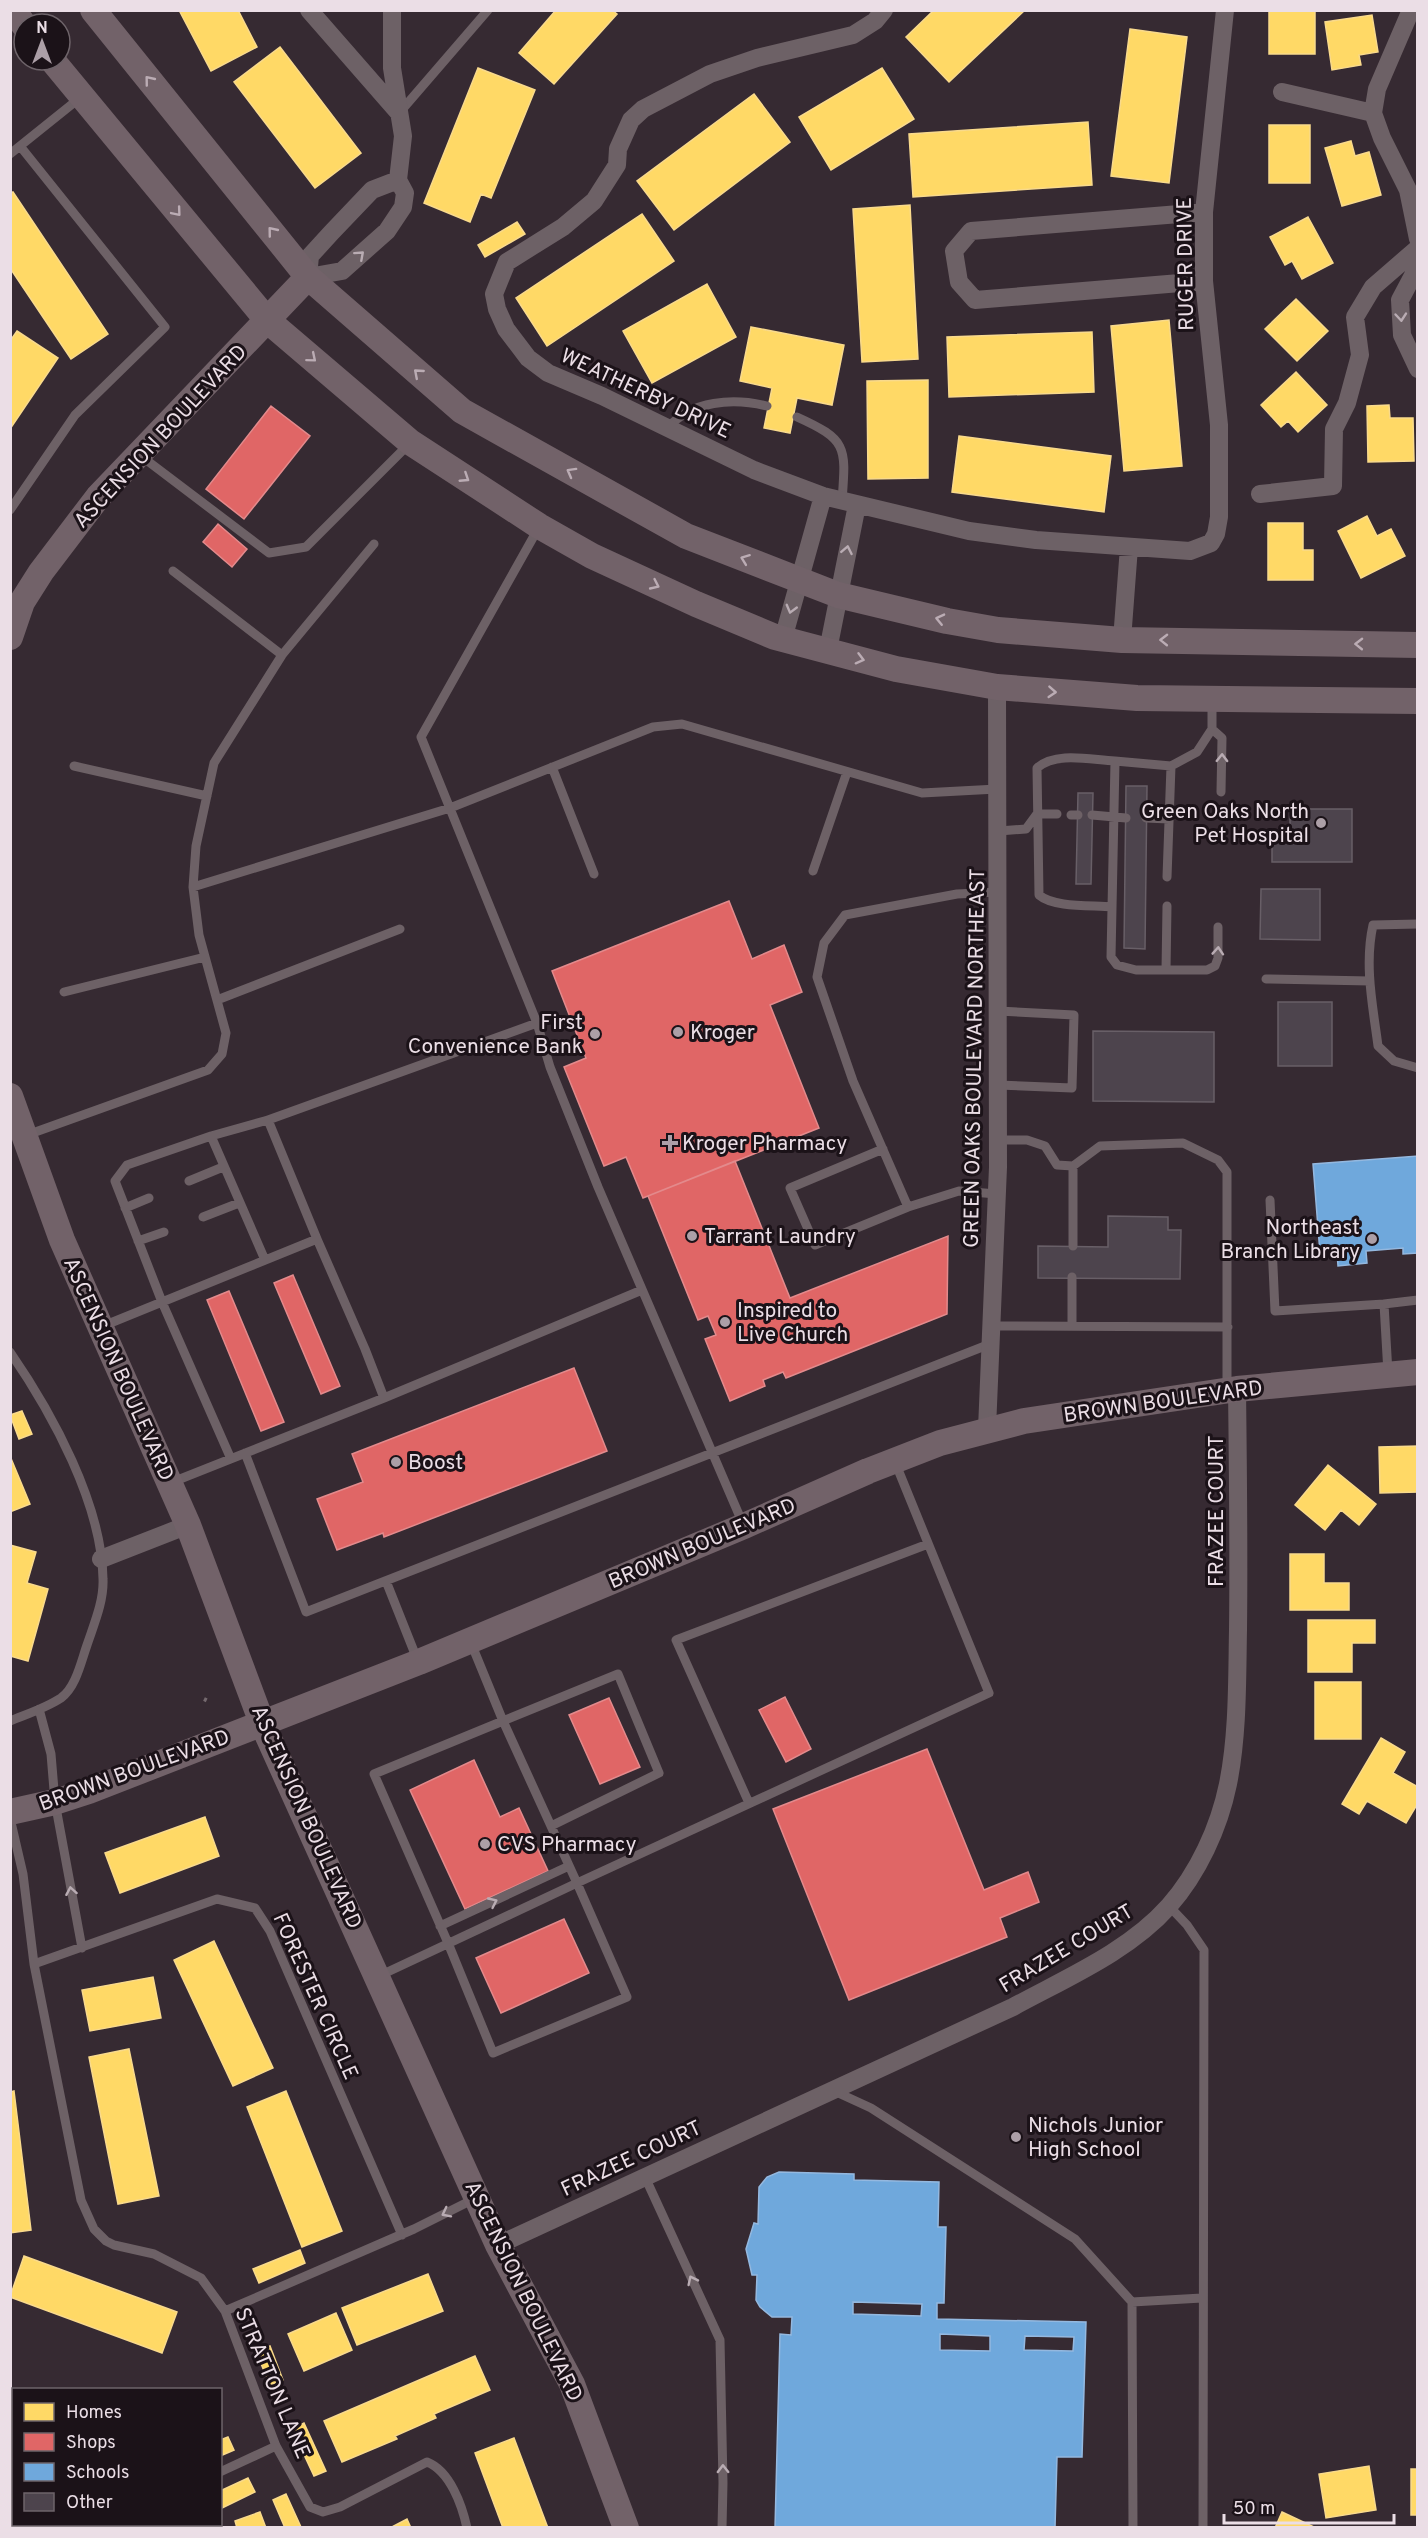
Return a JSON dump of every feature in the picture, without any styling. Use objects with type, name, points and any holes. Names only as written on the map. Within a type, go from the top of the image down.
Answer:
[{"type":"street","points":[[93,10],[308,277],[462,411],[686,536],[838,595],[947,621],[998,630],[1122,640],[1418,645]]},
{"type":"street","points":[[309,10],[399,113]]},
{"type":"street","points":[[308,277],[342,271],[387,231],[403,207],[405,193],[398,180],[403,136],[392,68],[392,10]]},
{"type":"street","name":"WEATHERBY DRIVE","points":[[884,10],[875,21],[853,35],[757,57],[710,74],[644,109],[631,120],[618,149],[617,165],[594,201],[563,227],[507,262],[494,294],[497,309],[515,344],[548,374],[602,396],[754,470],[823,496],[849,503],[969,531],[1036,540],[1190,551],[1211,543],[1220,517]]},
{"type":"street","name":"RUGER DRIVE","points":[[1220,517],[1219,425],[1204,281],[1204,212],[1225,10]]},
{"type":"street","points":[[1410,10],[1377,89],[1373,113],[1382,138],[1408,190],[1418,239]]},
{"type":"street","points":[[61,72],[267,320],[410,442],[539,526],[591,556],[696,604],[783,639],[896,669],[997,687],[1137,698],[1418,701]]},
{"type":"street","points":[[1282,92],[1373,113]]},
{"type":"street","points":[[308,277],[310,256],[331,232],[372,190],[398,180]]},
{"type":"street","points":[[1204,212],[972,231],[954,250],[959,282],[975,300],[1204,281]]},
{"type":"street","points":[[1260,494],[1333,486],[1334,429],[1347,403],[1360,355],[1355,317],[1373,286],[1418,248]]},
{"type":"street","points":[[1418,266],[1400,300],[1402,335],[1418,369]]},
{"type":"street","name":"ASCENSION BOULEVARD","points":[[10,637],[22,602],[40,572],[98,497],[308,277]]},
{"type":"street","points":[[783,639],[823,496]]},
{"type":"street","points":[[828,651],[838,595],[849,503]]},
{"type":"street","points":[[1122,640],[1129,547]]},
{"type":"street","name":"GREEN OAKS BOULEVARD NORTHEAST","points":[[987,1429],[998,1194],[997,687]]},
{"type":"street","name":"ASCENSION BOULEVARD","points":[[10,1096],[62,1240],[188,1525],[262,1723],[498,2245],[526,2302],[572,2384],[626,2528]]},
{"type":"street","name":"BROWN BOULEVARD","points":[[10,1812],[55,1802],[419,1662],[939,1443],[1024,1421],[1232,1390],[1418,1372]]},
{"type":"street","name":"FRAZEE COURT","points":[[498,2245],[1013,2007],[1142,1933],[1169,1906],[1189,1879],[1213,1834],[1228,1784],[1237,1707],[1239,1537],[1232,1390]]},
{"type":"street","points":[[101,1559],[188,1525]]},
{"type":"lane","points":[[399,113],[488,10]]},
{"type":"lane","points":[[10,154],[81,97]]},
{"type":"lane","points":[[10,510],[75,416],[165,327],[20,146]]},
{"type":"lane","points":[[668,428],[678,416],[697,408],[724,402],[751,402],[767,406]]},
{"type":"lane","points":[[797,417],[823,429],[841,445],[849,503]]},
{"type":"lane","points":[[139,454],[269,553],[306,547],[410,442]]},
{"type":"lane","points":[[539,526],[421,737],[537,1023],[550,1067],[597,1186],[744,1527]]},
{"type":"lane","points":[[25,1136],[208,1070],[222,1054],[226,1033],[200,935],[193,887],[196,846],[214,763],[282,655],[374,544]]},
{"type":"lane","points":[[173,571],[282,655]]},
{"type":"lane","points":[[1112,906],[1055,903],[1039,895],[1037,768],[1054,758],[1171,766],[1197,752],[1212,729],[1212,699]]},
{"type":"lane","points":[[193,887],[450,808],[653,727],[682,724],[922,793],[998,789]]},
{"type":"lane","points":[[1212,729],[1222,738],[1221,792]]},
{"type":"lane","points":[[1115,761],[1111,957],[1118,965],[1136,970],[1207,970],[1215,966],[1218,958],[1218,927]]},
{"type":"lane","points":[[74,766],[207,796]]},
{"type":"lane","points":[[1167,877],[1171,766]]},
{"type":"lane","points":[[552,767],[594,874]]},
{"type":"lane","points":[[813,871],[847,772]]},
{"type":"lane","points":[[1037,814],[1057,814]]},
{"type":"lane","points":[[999,831],[1026,829],[1037,814]]},
{"type":"lane","points":[[1092,815],[1126,818]]},
{"type":"lane","points":[[1146,818],[1169,819]]},
{"type":"lane","points":[[908,1207],[853,1081],[817,977],[824,943],[845,915],[957,894],[998,891]]},
{"type":"lane","points":[[1166,970],[1167,906]]},
{"type":"lane","points":[[1418,924],[1373,925],[1370,938],[1370,981],[1378,1046],[1394,1060],[1418,1068]]},
{"type":"lane","points":[[217,1000],[400,929]]},
{"type":"lane","points":[[64,992],[206,957]]},
{"type":"lane","points":[[1266,979],[1370,981]]},
{"type":"lane","points":[[998,1011],[1074,1015],[1072,1088],[998,1085]]},
{"type":"lane","points":[[231,1459],[162,1302],[115,1181],[127,1165],[211,1136],[268,1120],[537,1023]]},
{"type":"lane","points":[[268,1120],[384,1398]]},
{"type":"lane","points":[[211,1136],[265,1260]]},
{"type":"lane","points":[[998,1140],[1027,1140],[1045,1146],[1057,1165],[1073,1166],[1100,1146],[1183,1143],[1218,1160],[1227,1172],[1228,1327],[1232,1390]]},
{"type":"lane","points":[[882,1149],[790,1188],[815,1245],[908,1207],[959,1191],[998,1194]]},
{"type":"lane","points":[[1073,1166],[1073,1246]]},
{"type":"lane","points":[[189,1181],[223,1167]]},
{"type":"lane","points":[[125,1208],[149,1198]]},
{"type":"lane","points":[[1270,1200],[1275,1311],[1418,1300]]},
{"type":"lane","points":[[203,1217],[239,1203]]},
{"type":"lane","points":[[138,1241],[164,1232]]},
{"type":"lane","points":[[101,1327],[317,1239]]},
{"type":"lane","points":[[1072,1277],[1072,1326]]},
{"type":"lane","points":[[170,1483],[384,1398],[642,1290]]},
{"type":"lane","points":[[1384,1304],[1388,1375]]},
{"type":"lane","points":[[992,1326],[1228,1327]]},
{"type":"lane","points":[[245,1453],[306,1612],[990,1344]]},
{"type":"lane","points":[[10,1352],[35,1388],[78,1475],[92,1516],[104,1580],[99,1609],[77,1676],[63,1697],[10,1720]]},
{"type":"lane","points":[[378,1977],[577,1882],[989,1693],[894,1461]]},
{"type":"lane","points":[[749,1803],[676,1640],[928,1544]]},
{"type":"lane","points":[[386,1581],[419,1662]]},
{"type":"lane","points":[[471,1640],[503,1721],[627,1996],[493,2054],[448,1943],[374,1774],[503,1721],[618,1674],[659,1773],[551,1826]]},
{"type":"lane","points":[[34,1964],[82,1948],[55,1802],[51,1754],[39,1709]]},
{"type":"lane","name":"STRATTON LANE","points":[[10,1818],[23,1874],[34,1964],[81,2200],[94,2229],[106,2241],[114,2245],[154,2254],[201,2278],[225,2311],[276,2446],[310,2507],[323,2512],[340,2507],[426,2462],[434,2465],[447,2479],[463,2512],[467,2528]]},
{"type":"lane","points":[[440,1926],[569,1866]]},
{"type":"lane","name":"FORESTER CIRCLE","points":[[82,1948],[217,1899],[255,1908],[270,1931],[402,2235]]},
{"type":"lane","points":[[1169,1906],[1187,1925],[1204,1950],[1203,2528]]},
{"type":"lane","points":[[832,2090],[871,2108],[1075,2239],[1132,2302],[1133,2528]]},
{"type":"lane","points":[[645,2177],[720,2340],[722,2528]]},
{"type":"lane","points":[[225,2311],[402,2235],[478,2197]]},
{"type":"lane","points":[[1132,2302],[1202,2298]]},
{"type":"lane","points":[[222,2471],[276,2446]]},
{"type":"path","points":[[204,1699],[210,1702]]},
{"type":"building: Homes","points":[[179,10],[238,10],[257,47],[211,71]]},
{"type":"building: Homes","points":[[556,10],[612,10],[617,14],[554,84],[519,53]]},
{"type":"building: Homes","points":[[934,10],[1025,10],[949,82],[906,37]]},
{"type":"building: Homes","points":[[1269,10],[1315,10],[1315,54],[1269,54]]},
{"type":"building: Homes","points":[[1372,15],[1378,52],[1359,55],[1361,65],[1332,70],[1325,22]]},
{"type":"building: Homes","points":[[1130,29],[1187,37],[1169,183],[1111,176]]},
{"type":"building: Homes","points":[[280,47],[361,153],[315,188],[234,82]]},
{"type":"building: Homes","points":[[478,68],[535,90],[491,198],[481,194],[470,222],[424,203]]},
{"type":"building: Homes","points":[[882,68],[914,119],[831,170],[799,117]]},
{"type":"building: Homes","points":[[754,94],[790,142],[674,230],[637,181]]},
{"type":"building: Homes","points":[[1088,122],[1092,185],[913,197],[909,134]]},
{"type":"building: Homes","points":[[1269,125],[1310,125],[1310,183],[1269,183]]},
{"type":"building: Homes","points":[[1351,141],[1355,156],[1369,152],[1381,195],[1342,206],[1325,148]]},
{"type":"building: Homes","points":[[13,192],[108,334],[71,359],[10,268],[10,193]]},
{"type":"building: Homes","points":[[910,205],[918,359],[862,362],[853,209]]},
{"type":"building: Homes","points":[[642,214],[674,261],[547,346],[516,298]]},
{"type":"building: Homes","points":[[1308,217],[1333,263],[1302,279],[1292,261],[1285,265],[1270,237]]},
{"type":"building: Homes","points":[[517,222],[525,234],[485,257],[478,245]]},
{"type":"building: Homes","points":[[707,284],[736,337],[652,383],[623,331]]},
{"type":"building: Homes","points":[[1296,299],[1328,331],[1297,361],[1265,329]]},
{"type":"building: Homes","points":[[1169,320],[1182,466],[1124,471],[1111,326]]},
{"type":"building: Homes","points":[[751,327],[844,345],[832,405],[797,398],[790,433],[764,428],[772,388],[740,381]]},
{"type":"building: Homes","points":[[17,331],[58,358],[10,429],[10,341]]},
{"type":"building: Homes","points":[[1092,332],[1094,392],[949,397],[947,337]]},
{"type":"building: Homes","points":[[1296,372],[1327,405],[1298,432],[1288,421],[1281,427],[1261,405]]},
{"type":"building: Homes","points":[[928,380],[928,478],[868,479],[867,381]]},
{"type":"building: Homes","points":[[1389,405],[1390,418],[1413,418],[1414,461],[1368,462],[1367,406]]},
{"type":"building: Homes","points":[[959,436],[1111,456],[1104,512],[952,492]]},
{"type":"building: Homes","points":[[1367,516],[1377,536],[1391,529],[1405,556],[1361,578],[1338,531]]},
{"type":"building: Homes","points":[[1268,523],[1303,523],[1303,550],[1313,550],[1313,580],[1268,580]]},
{"type":"building: Homes","points":[[22,1411],[32,1434],[19,1439],[10,1415]]},
{"type":"building: Homes","points":[[1418,1446],[1418,1492],[1380,1493],[1379,1447]]},
{"type":"building: Homes","points":[[10,1456],[30,1504],[10,1512]]},
{"type":"building: Homes","points":[[1328,1465],[1376,1504],[1359,1525],[1341,1510],[1325,1530],[1295,1505]]},
{"type":"building: Homes","points":[[10,1545],[36,1552],[27,1583],[48,1589],[28,1661],[10,1656]]},
{"type":"building: Homes","points":[[1290,1554],[1324,1554],[1324,1583],[1349,1583],[1349,1610],[1290,1610]]},
{"type":"building: Homes","points":[[1308,1620],[1375,1620],[1375,1643],[1352,1643],[1352,1672],[1308,1672]]},
{"type":"building: Homes","points":[[1315,1682],[1361,1682],[1361,1739],[1315,1739]]},
{"type":"building: Homes","points":[[1381,1738],[1405,1752],[1393,1773],[1418,1787],[1418,1803],[1406,1823],[1367,1801],[1359,1814],[1342,1804]]},
{"type":"building: Homes","points":[[205,1817],[219,1856],[120,1893],[105,1853]]},
{"type":"building: Homes","points":[[214,1941],[273,2068],[233,2086],[174,1960]]},
{"type":"building: Homes","points":[[153,1977],[161,2018],[90,2031],[82,1990]]},
{"type":"building: Homes","points":[[129,2049],[159,2196],[118,2204],[89,2057]]},
{"type":"building: Homes","points":[[14,2091],[31,2230],[10,2233],[10,2092]]},
{"type":"building: Homes","points":[[286,2091],[342,2231],[302,2247],[247,2107]]},
{"type":"building: Homes","points":[[300,2250],[305,2263],[259,2283],[253,2269]]},
{"type":"building: Homes","points":[[24,2256],[177,2312],[162,2353],[10,2297]]},
{"type":"building: Homes","points":[[428,2274],[443,2311],[357,2345],[342,2308]]},
{"type":"building: Homes","points":[[336,2313],[352,2350],[304,2371],[288,2334]]},
{"type":"building: Homes","points":[[270,2346],[283,2380],[270,2385],[256,2352]]},
{"type":"building: Homes","points":[[475,2356],[490,2390],[434,2414],[436,2418],[395,2436],[397,2439],[342,2462],[324,2421]]},
{"type":"building: Homes","points":[[304,2423],[326,2471],[314,2476],[292,2429]]},
{"type":"building: Homes","points":[[228,2437],[234,2450],[222,2455],[222,2439]]},
{"type":"building: Homes","points":[[514,2438],[548,2528],[503,2528],[475,2453]]},
{"type":"building: Homes","points":[[1369,2466],[1376,2510],[1326,2518],[1319,2474]]},
{"type":"building: Homes","points":[[1411,2469],[1418,2469],[1418,2515],[1411,2515]]},
{"type":"building: Homes","points":[[248,2478],[255,2492],[222,2508],[222,2490]]},
{"type":"building: Homes","points":[[286,2494],[301,2527],[285,2528],[273,2500]]},
{"type":"building: Homes","points":[[260,2512],[266,2528],[237,2528],[235,2521]]},
{"type":"building: Homes","points":[[1282,2512],[1316,2528],[1275,2528]]},
{"type":"building: Homes","points":[[407,2519],[411,2528],[390,2528]]},
{"type":"building: Homes","points":[[48,2526],[88,2526],[89,2528],[49,2528]]},
{"type":"building: Shops","points":[[271,406],[310,436],[244,519],[206,489]]},
{"type":"building: Shops","points":[[218,524],[247,549],[232,567],[203,542]]},
{"type":"building: Shops","name":"Kroger","points":[[729,901],[752,959],[784,945],[802,992],[770,1005],[819,1128],[643,1198],[626,1157],[604,1166],[564,1067],[586,1058],[552,971]]},
{"type":"building: Shops","points":[[735,1161],[790,1298],[948,1236],[947,1314],[786,1378],[783,1372],[763,1380],[765,1386],[730,1401],[705,1339],[716,1335],[708,1316],[698,1320],[648,1196]]},
{"type":"building: Shops","points":[[293,1275],[340,1386],[321,1394],[274,1283]]},
{"type":"building: Shops","points":[[229,1291],[284,1422],[261,1431],[207,1300]]},
{"type":"building: Shops","points":[[574,1368],[607,1451],[384,1537],[383,1533],[337,1550],[317,1499],[363,1482],[352,1454]]},
{"type":"building: Shops","points":[[785,1697],[811,1749],[786,1762],[759,1710]]},
{"type":"building: Shops","points":[[609,1698],[640,1767],[600,1784],[569,1715]]},
{"type":"building: Shops","points":[[927,1749],[984,1890],[1028,1872],[1039,1902],[1000,1918],[1007,1937],[849,2000],[773,1809]]},
{"type":"building: Shops","name":"CVS Pharmacy","points":[[474,1760],[500,1817],[519,1808],[548,1871],[465,1909],[410,1790]]},
{"type":"building: Shops","points":[[564,1919],[589,1973],[501,2013],[476,1958]]},
{"type":"building: Schools","points":[[1418,1156],[1418,1253],[1403,1254],[1403,1248],[1366,1251],[1367,1263],[1338,1266],[1337,1252],[1320,1253],[1313,1164]]},
{"type":"building: Schools","points":[[779,2172],[854,2174],[854,2180],[939,2182],[938,2227],[946,2227],[944,2303],[937,2303],[937,2319],[1086,2322],[1082,2457],[1057,2457],[1055,2528],[775,2528],[780,2334],[791,2335],[792,2317],[772,2317],[760,2307],[756,2300],[757,2275],[752,2275],[746,2249],[754,2223],[758,2224],[759,2187],[767,2177]],"holes":[[[853,2302],[922,2304],[921,2316],[853,2314]],[[940,2334],[990,2336],[990,2351],[940,2350]],[[1025,2336],[1074,2337],[1073,2351],[1024,2350]]]},
{"type":"building: Other","points":[[1126,786],[1147,786],[1145,949],[1124,948]]},
{"type":"building: Other","points":[[1078,793],[1093,793],[1091,884],[1076,884]]},
{"type":"building: Other","name":"Green Oaks North Pet Hospital","points":[[1290,809],[1352,809],[1352,862],[1272,862],[1272,838],[1290,838]]},
{"type":"building: Other","points":[[1261,889],[1320,889],[1320,940],[1260,939]]},
{"type":"building: Other","points":[[1278,1002],[1332,1002],[1332,1066],[1278,1066]]},
{"type":"building: Other","points":[[1093,1031],[1214,1032],[1214,1102],[1093,1101]]},
{"type":"building: Other","points":[[1108,1216],[1168,1217],[1168,1230],[1181,1230],[1180,1279],[1038,1278],[1038,1246],[1108,1247]]},
{"type":"place","name":"Green Oaks North Pet Hospital","points":[[1321,823]]},
{"type":"place","name":"Kroger","points":[[678,1032]]},
{"type":"place","name":"First Convenience Bank","points":[[595,1034]]},
{"type":"place","name":"Kroger Pharmacy","points":[[670,1143]]},
{"type":"place","name":"Tarrant Laundry","points":[[692,1236]]},
{"type":"place","name":"Northeast Branch Library","points":[[1372,1239]]},
{"type":"place","name":"Inspired to Live Church","points":[[725,1322]]},
{"type":"place","name":"Boost","points":[[396,1462]]},
{"type":"place","name":"CVS Pharmacy","points":[[485,1844]]},
{"type":"place","name":"Nichols Junior High School","points":[[1016,2137]]}]
